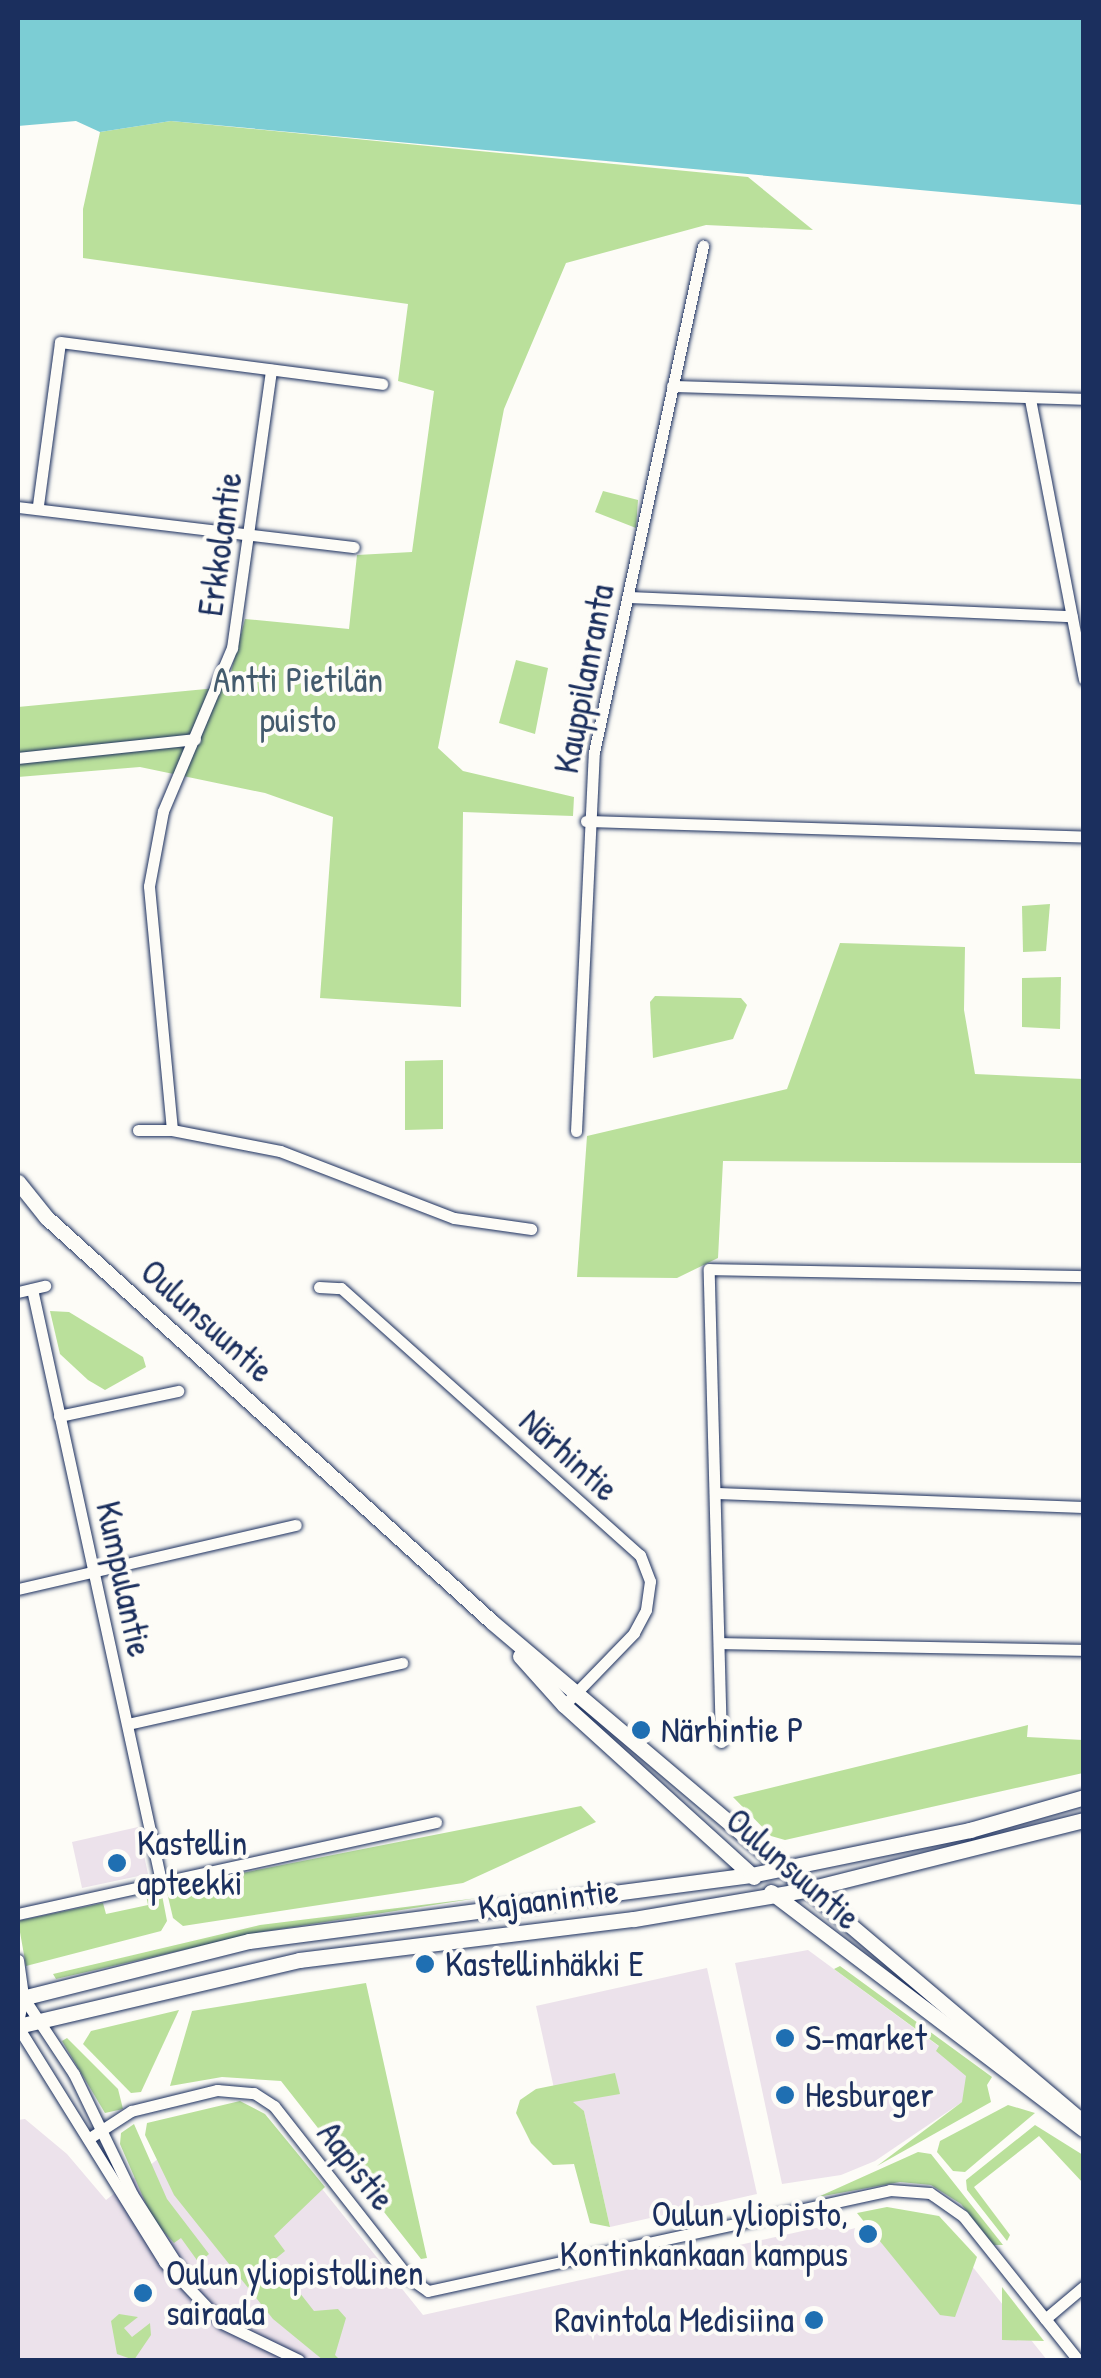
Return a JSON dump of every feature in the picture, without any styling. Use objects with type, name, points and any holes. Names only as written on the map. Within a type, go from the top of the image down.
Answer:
[{"type":"main road","name":"Oulunsuuntie","points":[[18,1182],[46,1217],[492,1622],[1084,2126]]},
{"type":"main road","name":"Oulunsuuntie","points":[[492,1622],[564,1706],[750,1875],[1084,2126]]},
{"type":"main road","name":"Kajaanintie","points":[[20,1998],[250,1941],[750,1875],[970,1830],[1084,1797]]},
{"type":"main road","name":"Kajaanintie","points":[[18,2025],[299,1960],[804,1890],[1084,1820]]},
{"type":"street","name":"Kauppilanranta","points":[[576,1130],[586,821],[594,752],[703,246]]},
{"type":"street","points":[[38,506],[60,342],[382,384]]},
{"type":"street","name":"Erkkolantie","points":[[172,1130],[149,886],[163,811],[232,648],[252,531],[271,370]]},
{"type":"street","points":[[672,386],[1084,399]]},
{"type":"street","points":[[1030,399],[1084,680]]},
{"type":"street","points":[[18,507],[38,506],[252,531],[354,547]]},
{"type":"street","points":[[629,597],[1072,616]]},
{"type":"street","points":[[18,758],[195,739]]},
{"type":"street","points":[[586,821],[1084,837]]},
{"type":"street","points":[[138,1130],[172,1130],[280,1151],[454,1218],[531,1229]]},
{"type":"street","points":[[722,1742],[709,1270],[1084,1276]]},
{"type":"street","name":"Närhintie","points":[[319,1286],[340,1288],[640,1555],[650,1581],[646,1610],[634,1633],[564,1706]]},
{"type":"street","name":"Kumpulantie","points":[[18,1292],[38,1287],[59,1416],[161,1881]]},
{"type":"street","points":[[59,1416],[178,1391]]},
{"type":"street","points":[[716,1492],[1084,1507]]},
{"type":"street","points":[[18,1589],[296,1525]]},
{"type":"street","points":[[721,1644],[1084,1650]]},
{"type":"street","points":[[128,1724],[402,1663]]},
{"type":"street","points":[[18,1914],[436,1822]]},
{"type":"street","points":[[18,1960],[18,2025],[88,2133],[139,2230],[222,2323],[300,2360]]},
{"type":"street","points":[[20,1998],[41,2019],[132,2194],[193,2291]]},
{"type":"street","name":"Aapistie","points":[[100,2126],[130,2110],[217,2090],[254,2092],[274,2106],[408,2277],[428,2292],[910,2188],[955,2209],[1045,2319]]},
{"type":"street","points":[[88,2133],[100,2126]]},
{"type":"street","points":[[1078,2360],[1045,2319],[1084,2286]]},
{"type":"shaded area","points":[[138,1827],[148,1874],[82,1888],[72,1842]]},
{"type":"shaded area","points":[[808,1950],[971,2070],[971,2096],[875,2161],[841,2175],[782,2184],[735,1963]]},
{"type":"shaded area","points":[[707,1968],[757,2194],[610,2227],[584,2111],[560,2116],[536,2006]]},
{"type":"shaded area","name":"Oulun yliopisto, Kontinkankaan kampus","points":[[221,2109],[263,2115],[423,2315],[834,2224],[840,2232],[898,2217],[948,2236],[1047,2360],[18,2360],[18,2120],[25,2119],[67,2154],[106,2200]]},
{"type":"green space","name":"Antti Pietilän puisto","points":[[171,121],[748,177],[813,230],[706,225],[566,263],[504,409],[438,748],[463,771],[574,797],[573,816],[463,812],[461,1007],[320,998],[333,817],[265,793],[140,767],[18,777],[18,707],[227,687],[245,619],[349,629],[357,555],[412,552],[434,391],[398,381],[408,304],[83,258],[83,209],[100,132]]},
{"type":"green space","points":[[603,491],[638,500],[636,528],[595,512]]},
{"type":"green space","points":[[516,660],[548,668],[535,734],[499,723]]},
{"type":"green space","points":[[1050,904],[1046,951],[1023,952],[1022,906]]},
{"type":"green space","points":[[840,943],[965,947],[964,1010],[975,1074],[1083,1079],[1083,1163],[723,1161],[718,1258],[677,1278],[577,1277],[587,1136],[787,1089]]},
{"type":"green space","points":[[1061,977],[1060,1029],[1022,1027],[1022,978]]},
{"type":"green space","points":[[655,996],[741,998],[747,1005],[733,1039],[653,1058],[650,1002]]},
{"type":"green space","points":[[443,1060],[443,1129],[405,1130],[405,1061]]},
{"type":"green space","points":[[50,1311],[69,1312],[143,1357],[146,1367],[105,1390],[60,1354]]},
{"type":"green space","points":[[1028,1725],[1027,1737],[1083,1740],[1083,1773],[785,1840],[771,1836],[733,1797]]},
{"type":"green space","points":[[581,1806],[596,1822],[463,1883],[183,1926],[173,1918],[166,1888]]},
{"type":"green space","points":[[161,1890],[167,1921],[161,1931],[26,1966],[18,1921],[103,1903],[106,1914],[148,1905],[146,1895]]},
{"type":"green space","points":[[478,1898],[261,1932],[56,1979],[53,1974],[260,1925]]},
{"type":"green space","points":[[840,1966],[992,2077],[987,2085],[991,2102],[877,2166],[962,2102],[966,2076],[936,2051],[939,2046],[834,1969]]},
{"type":"green space","points":[[366,1983],[427,2258],[421,2259],[281,2081],[222,2077],[170,2086],[192,2011]]},
{"type":"green space","points":[[179,2010],[141,2092],[131,2093],[83,2044],[91,2031]]},
{"type":"green space","points":[[67,2038],[118,2089],[123,2109],[105,2113],[62,2041]]},
{"type":"green space","points":[[615,2073],[620,2094],[573,2102],[584,2111],[610,2227],[590,2223],[574,2164],[553,2165],[531,2143],[516,2113],[520,2100],[536,2089]]},
{"type":"green space","points":[[240,2101],[265,2114],[325,2187],[274,2236],[285,2251],[274,2260],[314,2311],[338,2309],[346,2318],[335,2355],[340,2360],[323,2360],[273,2319],[174,2195],[145,2135],[147,2123]]},
{"type":"green space","points":[[1008,2105],[1035,2113],[965,2172],[953,2171],[937,2152],[940,2141]]},
{"type":"green space","points":[[134,2124],[167,2199],[209,2254],[199,2263],[181,2238],[174,2243],[153,2220],[120,2144],[121,2133]]},
{"type":"green space","points":[[1035,2125],[1083,2155],[1083,2183],[1039,2136],[974,2187],[1010,2235],[1007,2241],[967,2190],[966,2180]]},
{"type":"green space","points":[[918,2152],[931,2154],[1003,2245],[994,2245],[961,2204],[931,2185],[900,2182],[818,2197]]},
{"type":"green space","points":[[887,2207],[939,2216],[977,2257],[955,2317],[940,2315],[857,2213]]},
{"type":"green space","points":[[1002,2287],[1044,2341],[1002,2340]]},
{"type":"green space","points":[[119,2314],[138,2317],[124,2328],[132,2337],[150,2323],[151,2335],[134,2360],[117,2354],[111,2321]]},
{"type":"water","points":[[18,18],[1083,18],[1083,205],[171,121],[100,132],[76,121],[18,126]]},
{"type":"place","name":"Närhintie P","points":[[641,1730]]},
{"type":"place","name":"Kastellin apteekki","points":[[117,1863]]},
{"type":"place","name":"Kastellinhäkki E","points":[[425,1964]]},
{"type":"place","name":"S-market","points":[[785,2038]]},
{"type":"place","name":"Hesburger","points":[[785,2095]]},
{"type":"place","name":"Oulun yliopisto, Kontinkankaan kampus","points":[[868,2234]]},
{"type":"place","name":"Oulun yliopistollinen sairaala","points":[[143,2293]]},
{"type":"place","name":"Ravintola Medisiina","points":[[814,2320]]}]
